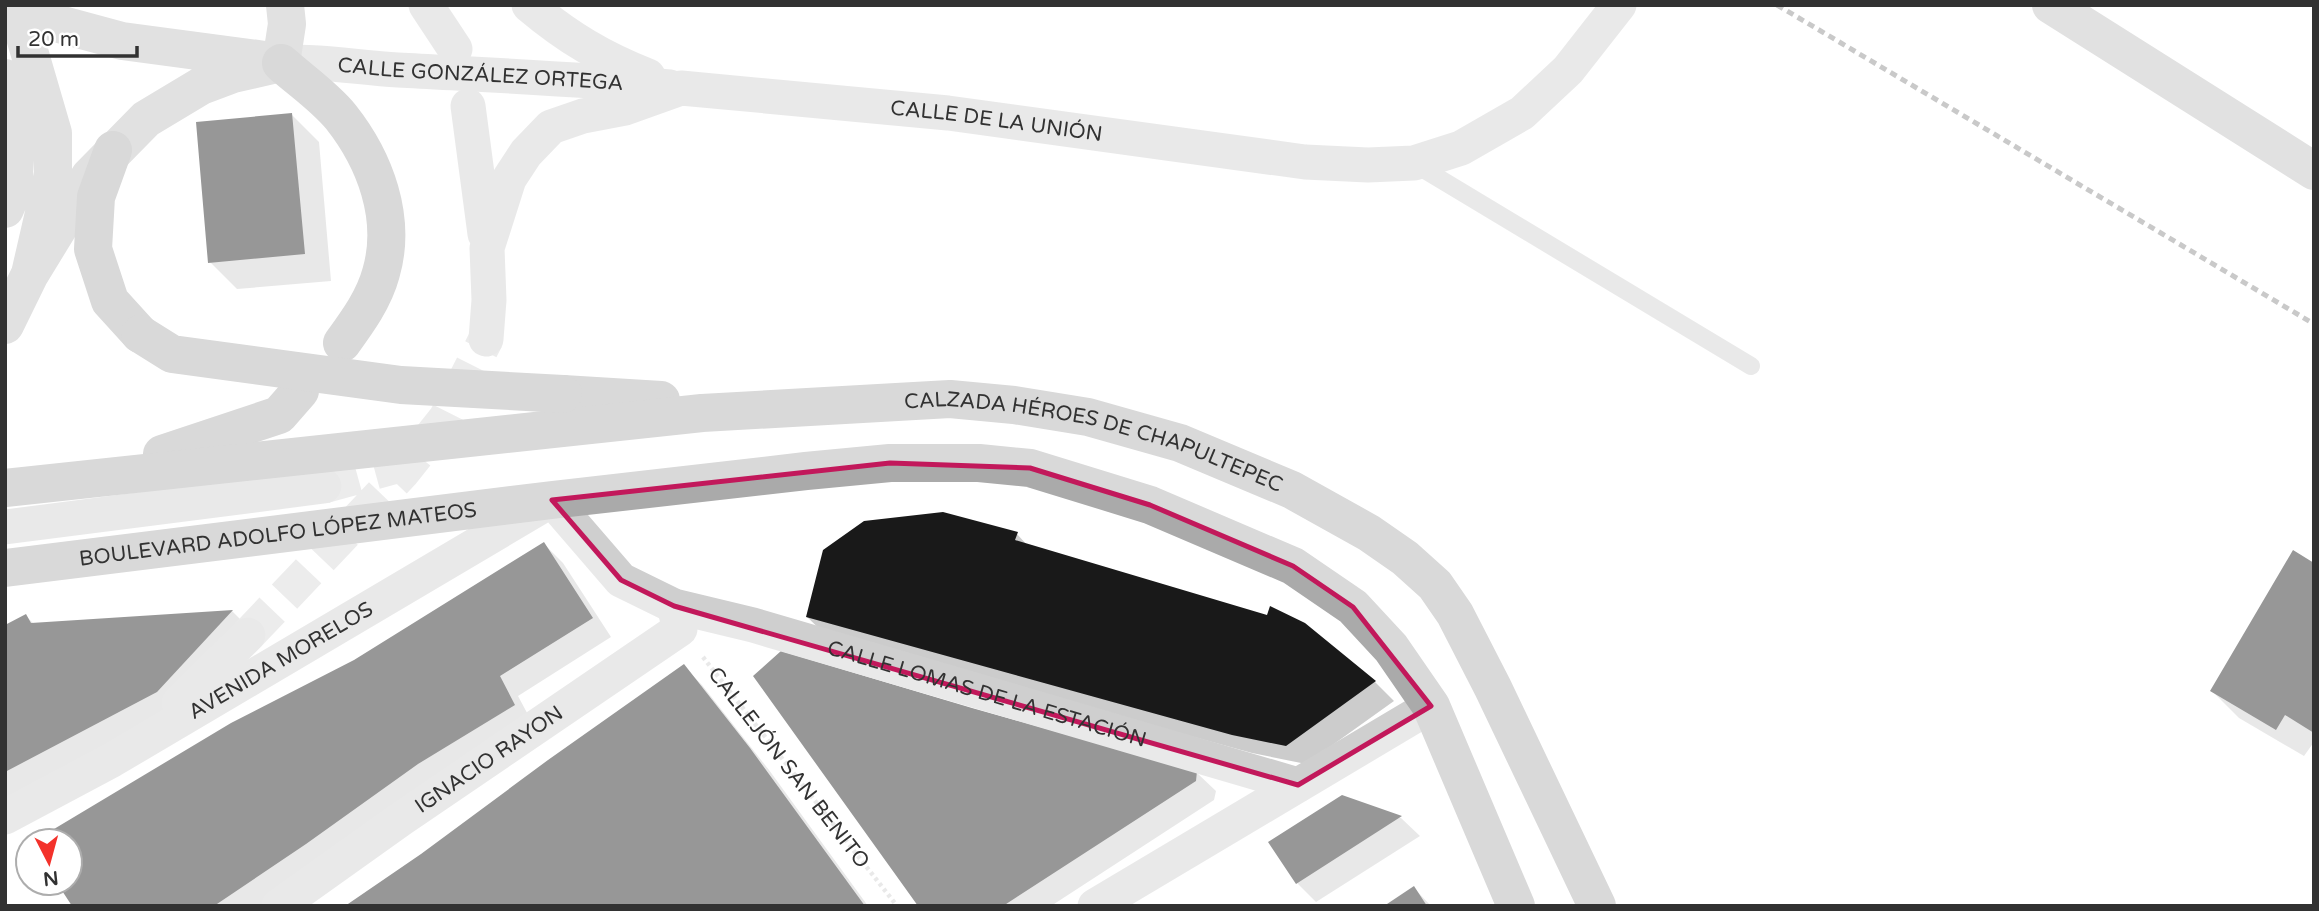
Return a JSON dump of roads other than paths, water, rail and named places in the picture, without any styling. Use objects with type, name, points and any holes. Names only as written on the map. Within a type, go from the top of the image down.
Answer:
[{"type":"main road","points":[[281,63],[340,116],[379,183],[387,224],[382,272],[366,310],[342,343]]},
{"type":"main road","points":[[113,150],[96,197],[93,249],[110,301],[140,334],[172,354],[401,385],[796,408]]},
{"type":"main road","points":[[15,487],[179,451],[279,415],[300,391]]},
{"type":"main road","name":"CALZADA HÉROES DE CHAPULTEPEC","points":[[15,487],[702,414],[950,399],[1014,405],[1088,417],[1180,443],[1292,490],[1369,533],[1405,558],[1435,585],[1455,614],[1493,688],[1597,906]]},
{"type":"main road","name":"CALZADA HÉROES DE CHAPULTEPEC","points":[[552,500],[890,463],[979,463],[1030,468],[1150,505],[1293,566],[1353,607],[1391,648],[1431,706],[1516,906]]},
{"type":"main road","name":"BOULEVARD ADOLFO LÓPEZ MATEOS","points":[[5,568],[552,500]]},
{"type":"street","points":[[281,63],[287,24],[285,5]]},
{"type":"street","points":[[426,5],[455,49]]},
{"type":"street","points":[[529,5],[610,61],[681,88]]},
{"type":"street","name":"CALLE DE LA UNIÓN","points":[[486,339],[489,300],[487,248],[509,179],[526,153],[551,127],[583,116],[625,108],[681,88],[948,113],[1305,162],[1368,165],[1414,163],[1461,148],[1522,114],[1568,70],[1619,5]]},
{"type":"street","points":[[2051,5],[2314,171]]},
{"type":"street","points":[[2088,5],[2314,142]]},
{"type":"street","name":"CALLE GONZÁLEZ ORTEGA","points":[[10,12],[122,41],[281,63]]},
{"type":"street","name":"CALLE GONZÁLEZ ORTEGA","points":[[10,12],[53,133],[52,174],[30,274]]},
{"type":"street","name":"CALLE GONZÁLEZ ORTEGA","points":[[5,325],[30,274],[90,176],[113,150],[146,119],[201,86],[233,74],[281,63],[307,61],[357,68],[588,80],[681,88]]},
{"type":"street","points":[[5,78],[18,114],[13,190],[5,209]]},
{"type":"street","points":[[468,106],[487,248]]},
{"type":"street","points":[[5,527],[324,486]]},
{"type":"street","points":[[552,500],[621,580],[677,617]]},
{"type":"street","name":"AVENIDA MORELOS","points":[[5,817],[112,760],[552,500]]},
{"type":"street","name":"CALLE LOMAS DE LA ESTACIÓN","points":[[677,617],[753,625],[1298,785]]},
{"type":"street","name":"IGNACIO RAYON","points":[[279,906],[677,617]]},
{"type":"street","points":[[112,760],[191,694],[248,635]]},
{"type":"street","points":[[1095,906],[1431,706]]},
{"type":"lane","points":[[1414,163],[1751,366]]},
{"type":"tunnel","points":[[248,635],[402,473],[446,418],[486,339]]},
{"type":"tunnel","points":[[324,486],[411,462]]},
{"type":"railway","points":[[1777,5],[2314,324]]}]
